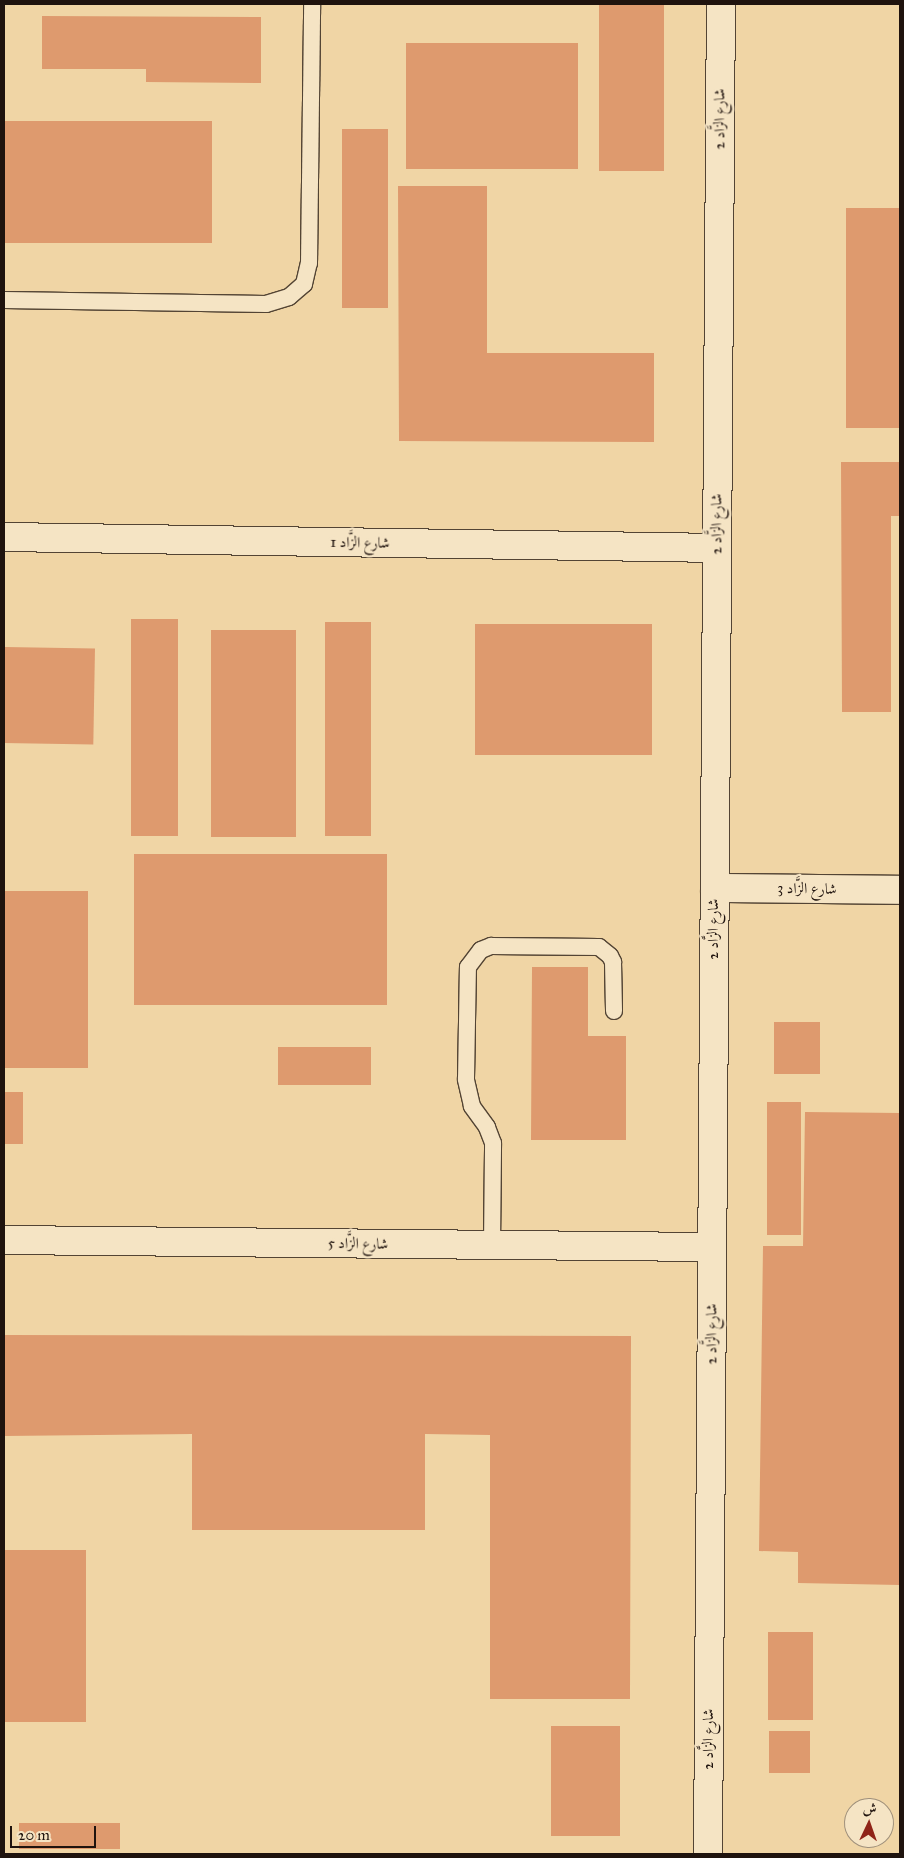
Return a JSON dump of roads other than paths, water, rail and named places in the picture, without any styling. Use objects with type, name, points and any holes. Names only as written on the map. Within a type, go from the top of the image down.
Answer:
[{"type":"street","name":"شارع الزَّاد 2","points":[[708,1854],[721,4]]},
{"type":"street","name":"شارع الزَّاد 1","points":[[4,538],[717,548]]},
{"type":"street","name":"شارع الزَّاد 3","points":[[715,888],[900,890]]},
{"type":"street","name":"شارع الزَّاد 5","points":[[4,1240],[712,1247]]},
{"type":"lane","points":[[4,300],[266,304],[289,297],[304,284],[310,263],[312,4]]},
{"type":"lane","points":[[492,1245],[493,1143],[487,1127],[472,1106],[466,1080],[468,967],[481,950],[491,946],[600,947],[610,956],[613,962],[614,1012]]}]
